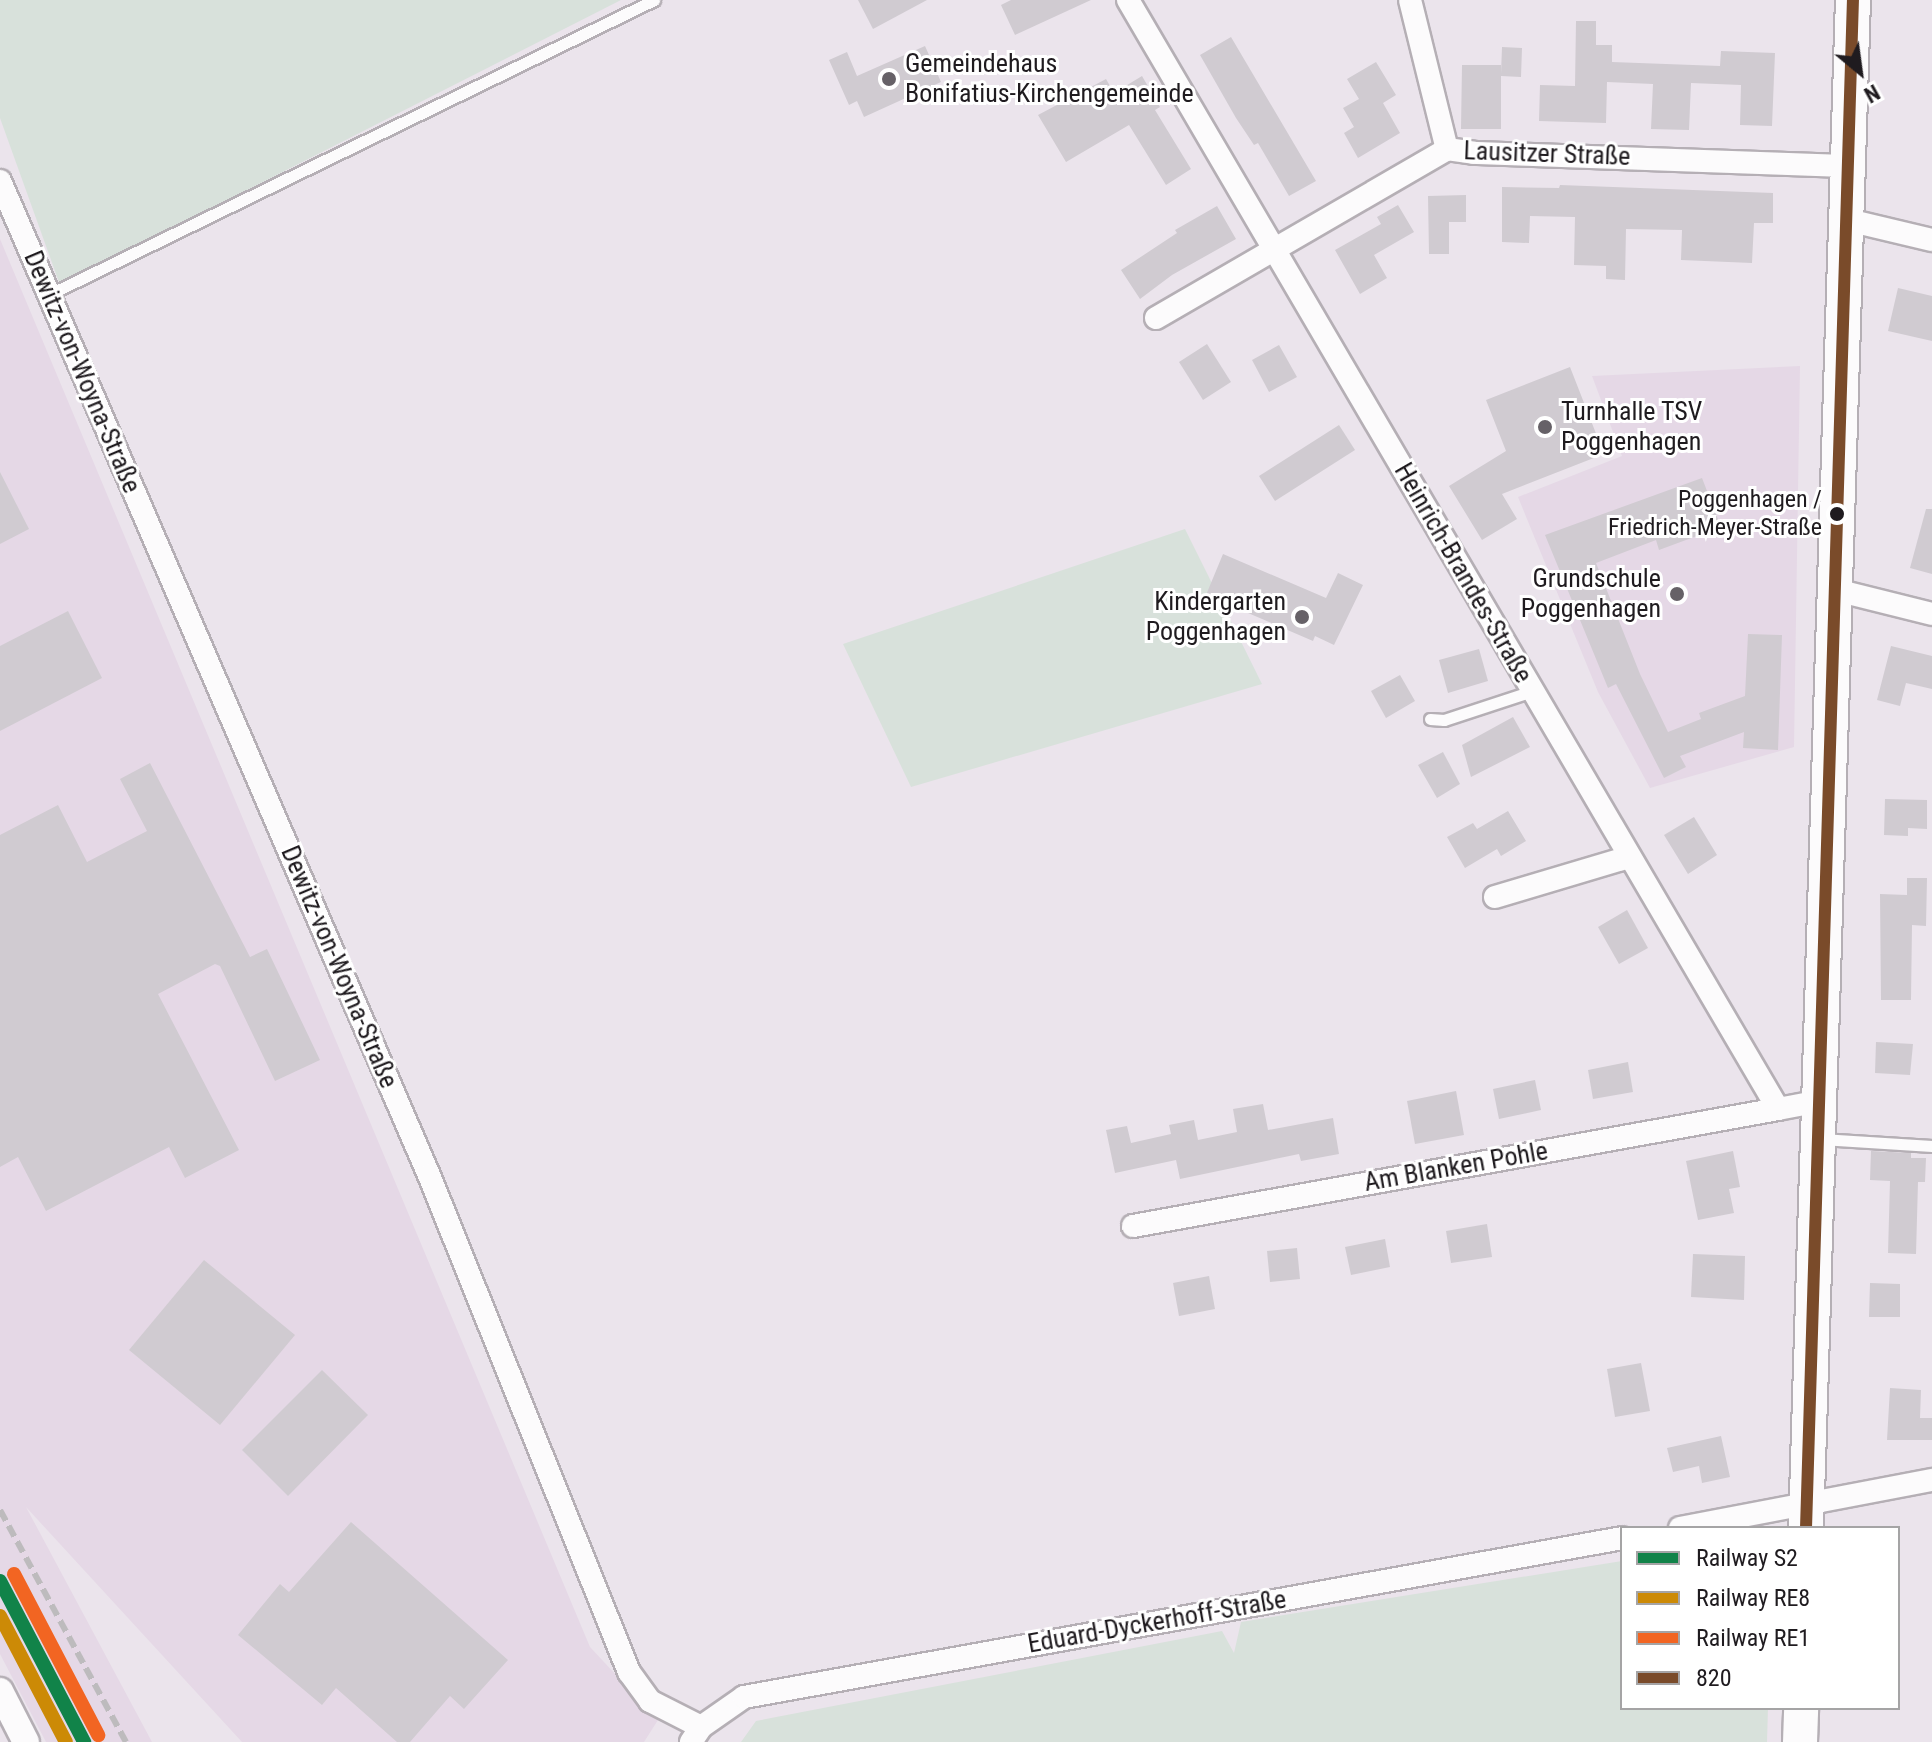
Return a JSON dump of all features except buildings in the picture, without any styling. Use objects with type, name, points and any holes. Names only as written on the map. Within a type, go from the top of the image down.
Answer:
[{"type":"main road","points":[[1806,1517],[1853,0]]},
{"type":"main road","points":[[1800,1742],[1801,1710]]},
{"type":"street","name":"Heinrich-Brandes-Straße","points":[[1128,0],[1778,1109]]},
{"type":"street","points":[[1410,0],[1447,149]]},
{"type":"street","name":"Lausitzer Straße","points":[[1156,318],[1447,149],[1474,153],[1848,166]]},
{"type":"street","name":"Dewitz-von-Woyna-Straße","points":[[0,181],[429,1175],[629,1672],[650,1701],[696,1734]]},
{"type":"street","points":[[1848,220],[1932,240]]},
{"type":"street","points":[[1836,590],[1932,614]]},
{"type":"street","points":[[1495,897],[1629,857]]},
{"type":"street","points":[[1778,1109],[1820,1101]]},
{"type":"street","name":"Am Blanken Pohle","points":[[1133,1226],[1778,1109]]},
{"type":"street","points":[[1703,1526],[1806,1517],[1932,1480]]},
{"type":"street","name":"Eduard-Dyckerhoff-Straße","points":[[696,1734],[744,1697],[1620,1538]]},
{"type":"street","points":[[0,1691],[26,1742]]},
{"type":"lane","points":[[48,295],[654,0]]},
{"type":"lane","points":[[1430,719],[1444,720],[1532,691]]},
{"type":"lane","points":[[1819,1138],[1932,1146]]},
{"type":"shaded area","points":[[0,0],[621,0],[60,285],[0,118]]},
{"type":"shaded area","points":[[0,239],[590,1647],[658,1720],[644,1742],[242,1742],[26,1507],[152,1742],[46,1742],[0,1654]]},
{"type":"shaded area","name":"Grundschule Poggenhagen","points":[[1800,366],[1794,747],[1650,788],[1598,692],[1518,497],[1622,456],[1592,376]]},
{"type":"shaded area","points":[[1185,529],[1262,684],[911,787],[843,644]]},
{"type":"shaded area","points":[[1620,1561],[1620,1710],[1768,1710],[1767,1742],[741,1742],[756,1721],[1222,1631],[1234,1653],[1241,1622]]},
{"type":"railway","points":[[0,1510],[126,1742]]},
{"type":"rail line","name":"RE1","points":[[14,1574],[98,1735]]},
{"type":"rail line","name":"S2","points":[[0,1581],[84,1742]]},
{"type":"rail line","name":"RE8","points":[[0,1616],[66,1742]]},
{"type":"transit line","name":"820","points":[[1806,1526],[1853,0]]},
{"type":"place","name":"Gemeindehaus Bonifatius-Kirchengemeinde","points":[[889,79]]},
{"type":"place","name":"Turnhalle TSV Poggenhagen","points":[[1545,427]]},
{"type":"place","name":"Poggenhagen / Friedrich-Meyer-Straße","points":[[1837,514]]},
{"type":"place","name":"Grundschule Poggenhagen","points":[[1677,594]]},
{"type":"place","name":"Kindergarten Poggenhagen","points":[[1302,617]]}]
